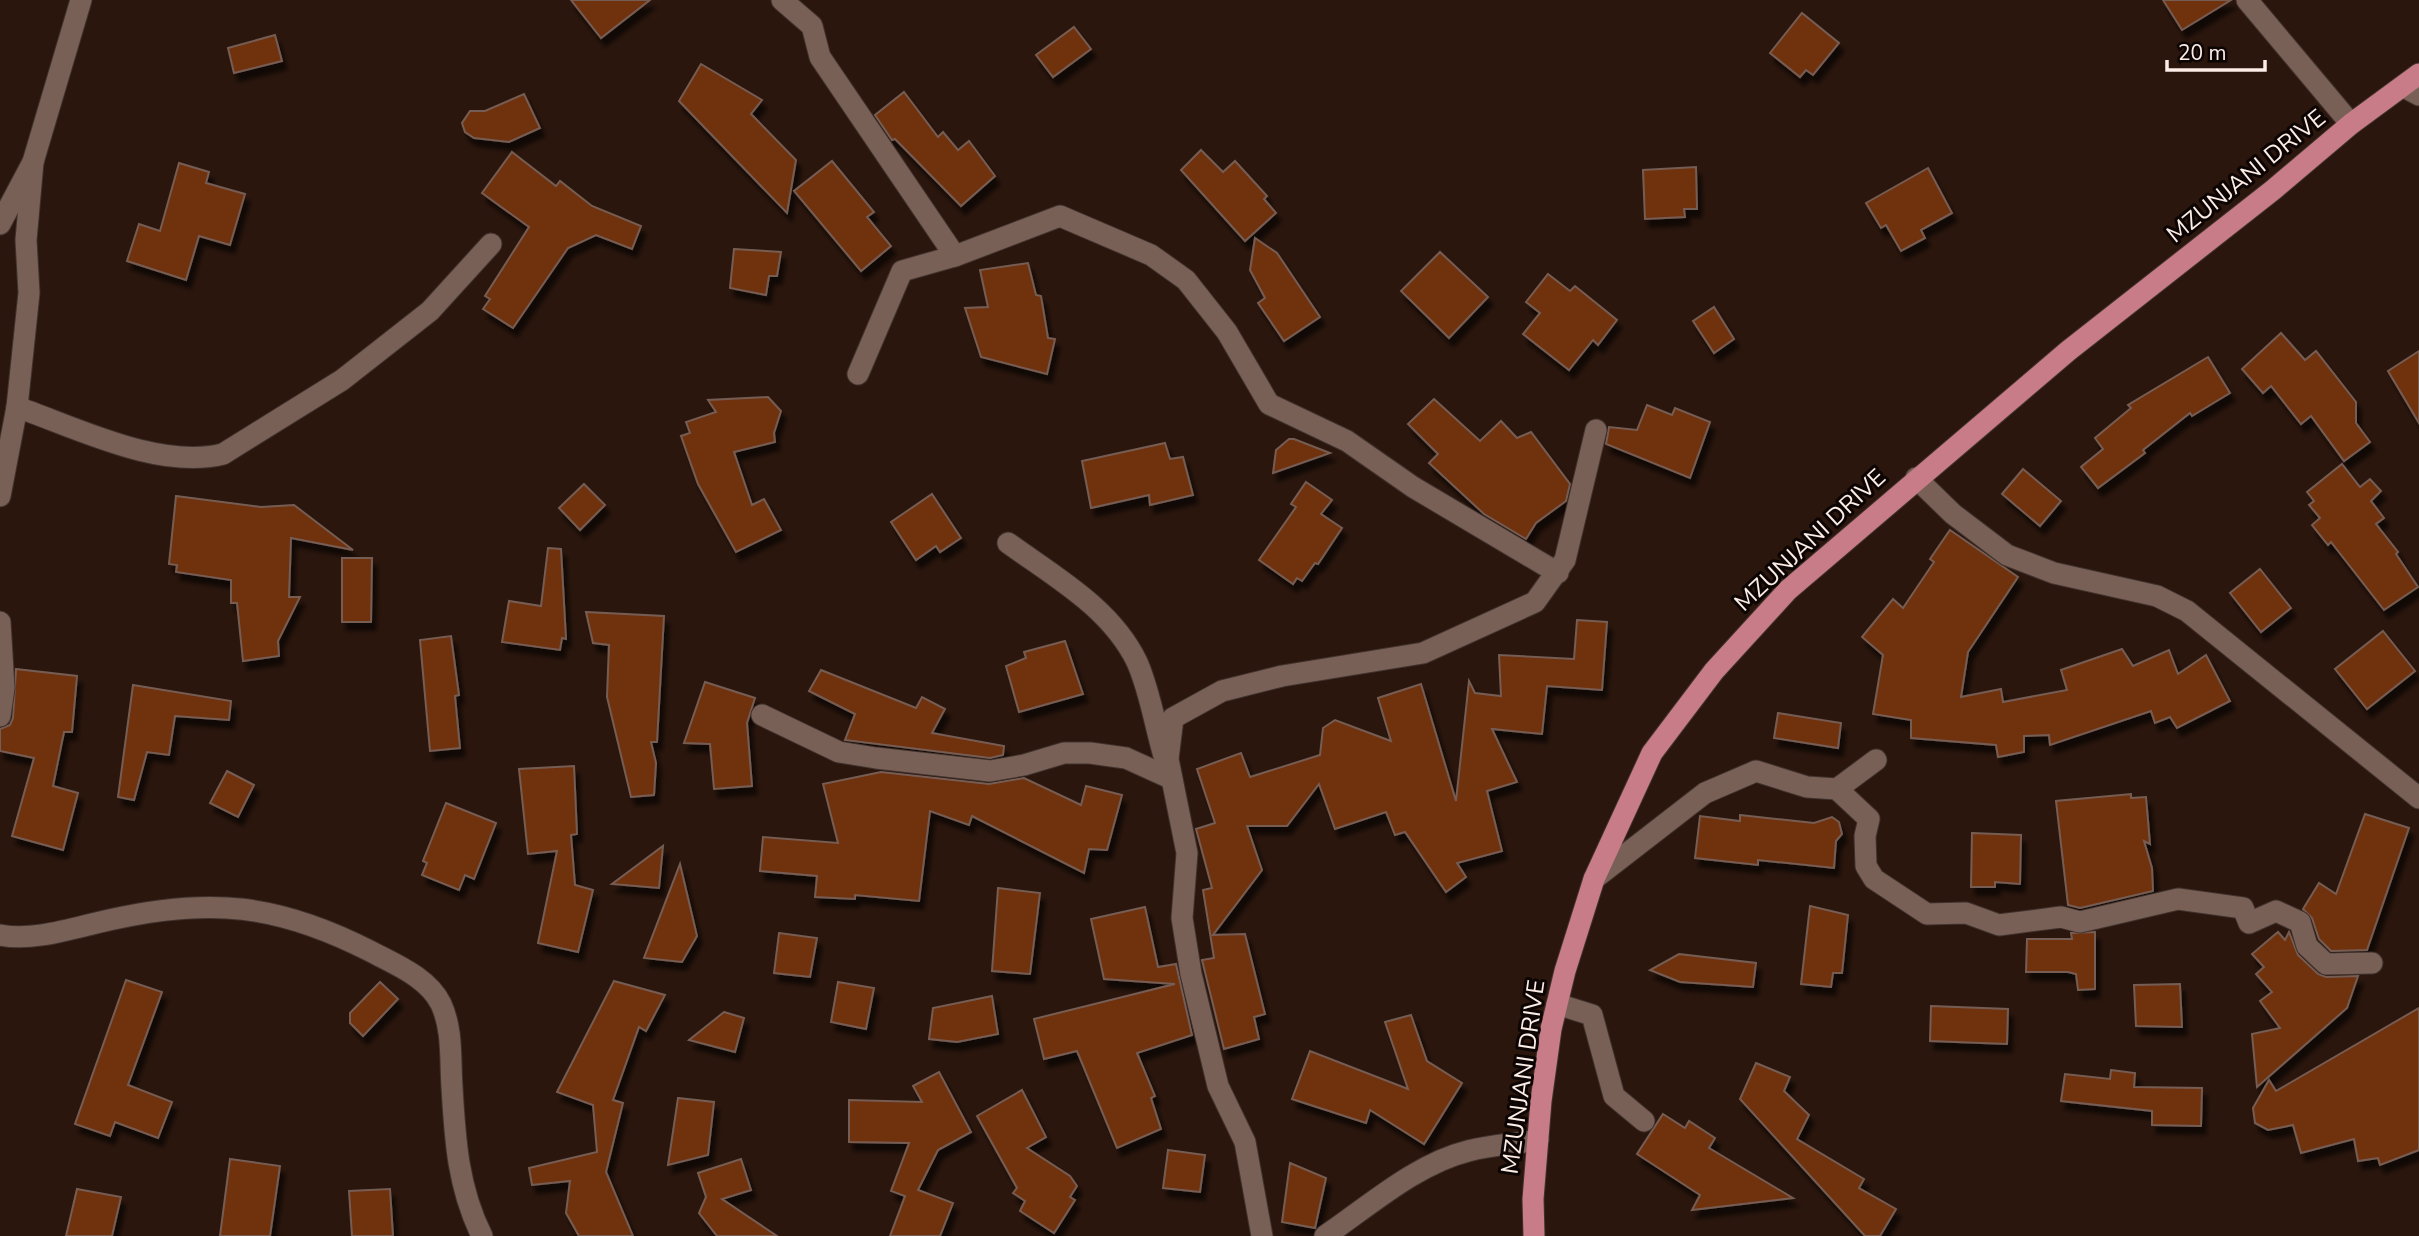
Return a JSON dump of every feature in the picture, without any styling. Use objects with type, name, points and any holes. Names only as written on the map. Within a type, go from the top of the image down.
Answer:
[{"type":"main road","name":"MZUNJANI DRIVE","points":[[1534,1236],[1533,1199],[1538,1140],[1557,1004],[1594,879],[1652,753],[1714,671],[1787,590],[1916,478],[2351,124],[2414,85]]},
{"type":"street","points":[[0,224],[33,162],[82,0]]},
{"type":"street","points":[[782,0],[813,26],[820,57],[955,256]]},
{"type":"street","points":[[2247,0],[2351,124]]},
{"type":"street","points":[[0,496],[17,407],[29,293],[26,240],[33,162]]},
{"type":"street","points":[[858,374],[902,271],[955,256],[1060,216],[1151,255],[1186,280],[1227,332],[1269,404],[1347,442],[1413,487],[1558,573]]},
{"type":"street","points":[[17,407],[154,453],[203,459],[223,454],[342,380],[430,311],[491,244]]},
{"type":"street","points":[[1170,778],[1168,760],[1173,718],[1222,691],[1282,676],[1423,653],[1535,602],[1565,560],[1596,430]]},
{"type":"street","points":[[1916,478],[1978,535],[2016,560],[2054,573],[2157,596],[2187,611],[2419,797]]},
{"type":"street","points":[[1008,543],[1086,599],[1119,631],[1138,664],[1170,778],[1187,853],[1182,918],[1191,974],[1219,1086],[1245,1142],[1262,1236]]},
{"type":"street","points":[[0,622],[4,688],[0,716]]},
{"type":"street","points":[[762,715],[839,752],[876,758],[990,771],[1024,765],[1064,753],[1090,752],[1126,758],[1170,778]]},
{"type":"street","points":[[1837,789],[1876,760]]},
{"type":"street","points":[[1594,879],[1705,793],[1756,771],[1807,787],[1837,789],[1869,819],[1865,836],[1866,866],[1874,880],[1927,914],[1966,913],[1999,925],[2061,917],[2080,922],[2178,899],[2243,908],[2249,923],[2276,911],[2300,922],[2307,946],[2326,964],[2372,963]]},
{"type":"street","points":[[0,935],[58,931],[153,910],[225,906],[270,911],[333,932],[408,971],[429,987],[440,1003],[449,1030],[457,1166],[472,1216],[482,1236]]},
{"type":"street","points":[[1557,1004],[1592,1015],[1614,1096],[1644,1121]]},
{"type":"street","points":[[1325,1236],[1387,1193],[1449,1157],[1469,1151],[1538,1140]]},
{"type":"building","points":[[571,0],[650,0],[601,38]]},
{"type":"building","points":[[2163,0],[2231,0],[2182,30]]},
{"type":"building","points":[[1802,13],[1839,43],[1813,75],[1806,70],[1800,77],[1770,53]]},
{"type":"building","points":[[1074,27],[1091,49],[1053,77],[1036,55]]},
{"type":"building","points":[[275,35],[282,61],[234,73],[228,48]]},
{"type":"building","points":[[701,64],[762,100],[751,114],[796,160],[787,213],[679,101]]},
{"type":"building","points":[[904,92],[938,137],[943,132],[958,150],[969,141],[995,176],[961,206],[895,139],[892,140],[875,115]]},
{"type":"building","points":[[524,94],[540,128],[509,142],[474,138],[465,132],[462,123],[470,111],[485,111]]},
{"type":"building","points":[[1201,150],[1223,172],[1235,161],[1267,196],[1264,199],[1276,213],[1245,241],[1181,170]]},
{"type":"building","points":[[512,152],[556,186],[560,181],[592,206],[641,226],[632,249],[596,235],[568,248],[513,328],[483,309],[490,299],[485,296],[529,227],[482,193]]},
{"type":"building","points":[[832,161],[874,212],[867,217],[891,246],[861,271],[794,191]]},
{"type":"building","points":[[179,163],[209,172],[206,183],[245,194],[230,245],[199,236],[186,280],[127,261],[139,224],[160,231]]},
{"type":"building","points":[[1696,167],[1697,209],[1684,209],[1685,217],[1645,219],[1643,170]]},
{"type":"building","points":[[1928,168],[1952,213],[1921,230],[1925,238],[1901,251],[1886,225],[1881,228],[1866,203]]},
{"type":"building","points":[[1255,238],[1277,253],[1320,317],[1284,341],[1258,303],[1265,298],[1250,270]]},
{"type":"building","points":[[734,249],[781,252],[777,276],[769,276],[766,295],[730,288]]},
{"type":"building","points":[[1440,252],[1488,297],[1449,338],[1401,291]]},
{"type":"building","points":[[1028,263],[1036,295],[1041,296],[1048,338],[1055,339],[1047,374],[981,357],[965,308],[988,307],[980,270]]},
{"type":"building","points":[[1548,274],[1570,291],[1575,286],[1617,320],[1598,345],[1593,340],[1569,370],[1523,334],[1540,313],[1526,302]]},
{"type":"building","points":[[1714,307],[1734,339],[1714,353],[1693,321]]},
{"type":"building","points":[[2281,333],[2305,360],[2316,351],[2356,402],[2356,423],[2370,442],[2344,461],[2311,416],[2301,424],[2271,386],[2263,393],[2242,369]]},
{"type":"building","points":[[2419,351],[2419,423],[2388,371]]},
{"type":"building","points":[[2208,357],[2230,393],[2192,416],[2190,413],[2143,450],[2145,453],[2098,488],[2081,467],[2103,449],[2095,438],[2131,408],[2128,405]]},
{"type":"building","points":[[768,397],[781,411],[774,433],[775,442],[734,452],[752,505],[764,499],[781,530],[736,552],[698,484],[681,436],[690,433],[686,422],[716,412],[708,400]]},
{"type":"building","points":[[1434,399],[1480,441],[1501,421],[1517,438],[1531,432],[1570,484],[1566,501],[1536,523],[1526,539],[1484,514],[1429,463],[1438,454],[1408,424]]},
{"type":"building","points":[[1647,405],[1672,415],[1675,408],[1710,422],[1690,478],[1606,444],[1609,427],[1637,430]]},
{"type":"building","points":[[1289,439],[1330,453],[1273,473],[1276,450]]},
{"type":"building","points":[[1165,443],[1170,459],[1183,457],[1193,495],[1150,505],[1149,495],[1091,508],[1082,461]]},
{"type":"building","points":[[2342,464],[2360,487],[2370,479],[2381,491],[2371,501],[2384,518],[2376,524],[2398,552],[2396,554],[2418,587],[2384,610],[2331,542],[2328,545],[2312,525],[2320,518],[2309,505],[2314,501],[2307,492]]},
{"type":"building","points":[[2023,469],[2061,501],[2040,526],[2002,494]]},
{"type":"building","points":[[1306,482],[1332,500],[1321,514],[1342,528],[1318,564],[1315,563],[1302,581],[1297,578],[1293,584],[1259,560],[1296,507],[1291,504]]},
{"type":"building","points":[[584,484],[605,505],[580,530],[559,508]]},
{"type":"building","points":[[932,494],[961,538],[940,552],[936,546],[916,560],[891,522]]},
{"type":"building","points":[[176,496],[261,507],[294,505],[353,550],[291,538],[289,597],[300,597],[278,641],[279,656],[243,661],[237,603],[231,603],[231,580],[176,572],[177,565],[169,564]]},
{"type":"building","points":[[1950,530],[2018,577],[1968,652],[1961,697],[2001,689],[2003,702],[2067,690],[2061,670],[2122,649],[2133,666],[2169,650],[2178,674],[2206,655],[2230,701],[2177,728],[2170,717],[2155,723],[2151,711],[2050,745],[2049,735],[2024,736],[2024,752],[1998,757],[1996,745],[1911,738],[1911,720],[1873,714],[1883,655],[1862,637],[1893,599],[1903,608],[1934,562],[1930,559]]},
{"type":"building","points":[[548,548],[561,549],[566,639],[562,638],[560,650],[502,642],[509,601],[541,606]]},
{"type":"building","points":[[342,558],[372,558],[371,622],[342,622]]},
{"type":"building","points":[[2260,569],[2291,608],[2261,632],[2230,593]]},
{"type":"building","points":[[586,612],[664,616],[657,742],[651,742],[656,763],[654,795],[631,797],[607,697],[609,645],[593,643]]},
{"type":"building","points":[[1577,620],[1607,622],[1602,690],[1547,686],[1542,734],[1492,729],[1517,782],[1487,791],[1502,851],[1457,863],[1466,877],[1446,892],[1405,832],[1395,835],[1386,812],[1335,829],[1319,784],[1287,826],[1247,826],[1262,870],[1213,935],[1245,934],[1265,1014],[1254,1017],[1259,1039],[1224,1049],[1202,960],[1214,958],[1203,890],[1212,888],[1196,829],[1215,823],[1197,769],[1241,753],[1250,777],[1320,755],[1323,728],[1335,720],[1391,741],[1378,698],[1421,684],[1456,801],[1469,681],[1475,693],[1501,696],[1499,655],[1574,659]]},
{"type":"building","points":[[2383,631],[2415,671],[2367,709],[2335,669]]},
{"type":"building","points":[[451,636],[459,695],[455,696],[460,748],[430,751],[420,640]]},
{"type":"building","points":[[1065,641],[1083,694],[1019,712],[1006,666],[1026,658],[1024,652]]},
{"type":"building","points":[[16,669],[77,676],[72,732],[64,732],[53,786],[78,793],[63,850],[12,836],[34,758],[0,751],[0,729],[10,725],[13,718]]},
{"type":"building","points":[[821,670],[916,708],[922,697],[945,709],[932,733],[1004,746],[1003,755],[990,758],[845,740],[855,714],[809,691]]},
{"type":"building","points":[[705,682],[755,698],[747,723],[752,786],[714,789],[710,744],[684,743]]},
{"type":"building","points":[[133,685],[231,701],[229,720],[175,716],[169,755],[147,752],[134,800],[118,797]]},
{"type":"building","points":[[1778,713],[1841,723],[1838,748],[1774,738]]},
{"type":"building","points":[[574,766],[577,834],[571,835],[575,885],[593,890],[578,952],[538,943],[557,851],[528,854],[519,769]]},
{"type":"building","points":[[227,771],[254,785],[238,817],[210,803]]},
{"type":"building","points":[[881,772],[989,784],[1024,778],[1081,805],[1086,786],[1122,795],[1107,850],[1089,849],[1084,873],[972,816],[969,825],[930,811],[919,901],[855,895],[855,899],[815,897],[817,876],[760,871],[763,837],[838,843],[823,784]]},
{"type":"building","points":[[2131,794],[2131,798],[2146,797],[2150,844],[2144,841],[2152,868],[2153,891],[2080,908],[2068,905],[2056,801]]},
{"type":"building","points":[[446,803],[496,823],[474,879],[465,875],[459,890],[422,875],[427,863],[423,861]]},
{"type":"building","points":[[2365,814],[2409,828],[2367,950],[2331,951],[2319,939],[2312,918],[2303,909],[2319,883],[2336,894]]},
{"type":"building","points":[[1740,815],[1814,823],[1832,817],[1839,822],[1842,834],[1836,841],[1834,868],[1758,860],[1758,865],[1695,858],[1700,816],[1740,821]]},
{"type":"building","points":[[1972,833],[2021,835],[2020,884],[1995,882],[1995,887],[1971,887]]},
{"type":"building","points":[[663,846],[659,888],[612,884]]},
{"type":"building","points":[[680,864],[697,936],[682,962],[644,958]]},
{"type":"building","points":[[998,888],[1040,893],[1030,974],[992,971]]},
{"type":"building","points":[[1810,906],[1848,915],[1842,973],[1833,973],[1831,987],[1801,984]]},
{"type":"building","points":[[1145,907],[1158,967],[1176,964],[1192,1035],[1137,1053],[1155,1096],[1151,1098],[1161,1129],[1117,1148],[1077,1051],[1044,1059],[1034,1019],[1175,984],[1104,979],[1091,919]]},
{"type":"building","points":[[2095,932],[2095,989],[2078,990],[2076,974],[2068,972],[2026,972],[2027,939],[2072,939],[2071,933]]},
{"type":"building","points":[[2278,932],[2285,940],[2289,932],[2298,955],[2318,974],[2326,977],[2358,976],[2347,1008],[2257,1087],[2252,1034],[2280,1028],[2260,1001],[2272,992],[2256,974],[2264,967],[2252,954]]},
{"type":"building","points":[[779,933],[817,938],[810,977],[774,973]]},
{"type":"building","points":[[1679,954],[1756,963],[1753,987],[1680,982],[1650,970]]},
{"type":"building","points":[[126,980],[162,992],[128,1085],[172,1102],[158,1138],[115,1122],[110,1136],[75,1124]]},
{"type":"building","points":[[614,981],[665,995],[646,1031],[639,1027],[613,1100],[623,1103],[606,1172],[633,1236],[579,1236],[566,1213],[570,1181],[532,1185],[529,1168],[597,1152],[593,1105],[557,1092]]},
{"type":"building","points":[[380,982],[398,999],[363,1036],[350,1023],[350,1013]]},
{"type":"building","points":[[838,982],[874,988],[866,1029],[831,1022]]},
{"type":"building","points":[[2180,984],[2182,1027],[2136,1026],[2134,985]]},
{"type":"building","points":[[992,996],[998,1034],[957,1042],[929,1039],[933,1008]]},
{"type":"building","points":[[1931,1006],[2008,1009],[2007,1044],[1930,1041]]},
{"type":"building","points":[[2419,1008],[2419,1150],[2380,1165],[2378,1158],[2358,1161],[2354,1139],[2301,1153],[2293,1125],[2268,1130],[2255,1123],[2253,1108],[2269,1080],[2276,1091]]},
{"type":"building","points":[[724,1012],[744,1018],[735,1052],[689,1040]]},
{"type":"building","points":[[1411,1015],[1427,1061],[1462,1083],[1424,1144],[1370,1110],[1366,1123],[1292,1099],[1310,1051],[1408,1089],[1385,1022]]},
{"type":"building","points":[[1756,1063],[1790,1077],[1784,1091],[1809,1115],[1797,1139],[1864,1179],[1859,1188],[1896,1209],[1880,1236],[1865,1236],[1740,1099]]},
{"type":"building","points":[[2111,1070],[2135,1073],[2134,1087],[2202,1088],[2201,1126],[2152,1125],[2152,1111],[2061,1101],[2065,1074],[2110,1079]]},
{"type":"building","points":[[939,1072],[971,1132],[938,1150],[918,1190],[953,1203],[940,1236],[890,1236],[905,1196],[891,1191],[909,1143],[849,1142],[849,1100],[922,1102],[913,1086]]},
{"type":"building","points":[[1022,1090],[1046,1137],[1027,1148],[1070,1176],[1077,1186],[1070,1197],[1075,1200],[1054,1233],[1020,1211],[1025,1201],[1013,1193],[1017,1188],[977,1116]]},
{"type":"building","points":[[678,1098],[714,1102],[708,1155],[668,1165]]},
{"type":"building","points":[[1663,1114],[1685,1128],[1689,1121],[1715,1138],[1709,1148],[1793,1198],[1692,1210],[1700,1195],[1637,1154]]},
{"type":"building","points":[[1168,1150],[1205,1155],[1200,1192],[1163,1188]]},
{"type":"building","points":[[230,1159],[280,1166],[270,1236],[220,1236]]},
{"type":"building","points":[[741,1159],[751,1190],[722,1199],[777,1236],[717,1236],[699,1213],[706,1197],[698,1173]]},
{"type":"building","points":[[1290,1163],[1326,1178],[1315,1228],[1282,1222]]},
{"type":"building","points":[[77,1189],[121,1197],[112,1236],[66,1236]]},
{"type":"building","points":[[390,1189],[393,1236],[352,1236],[349,1191]]}]
